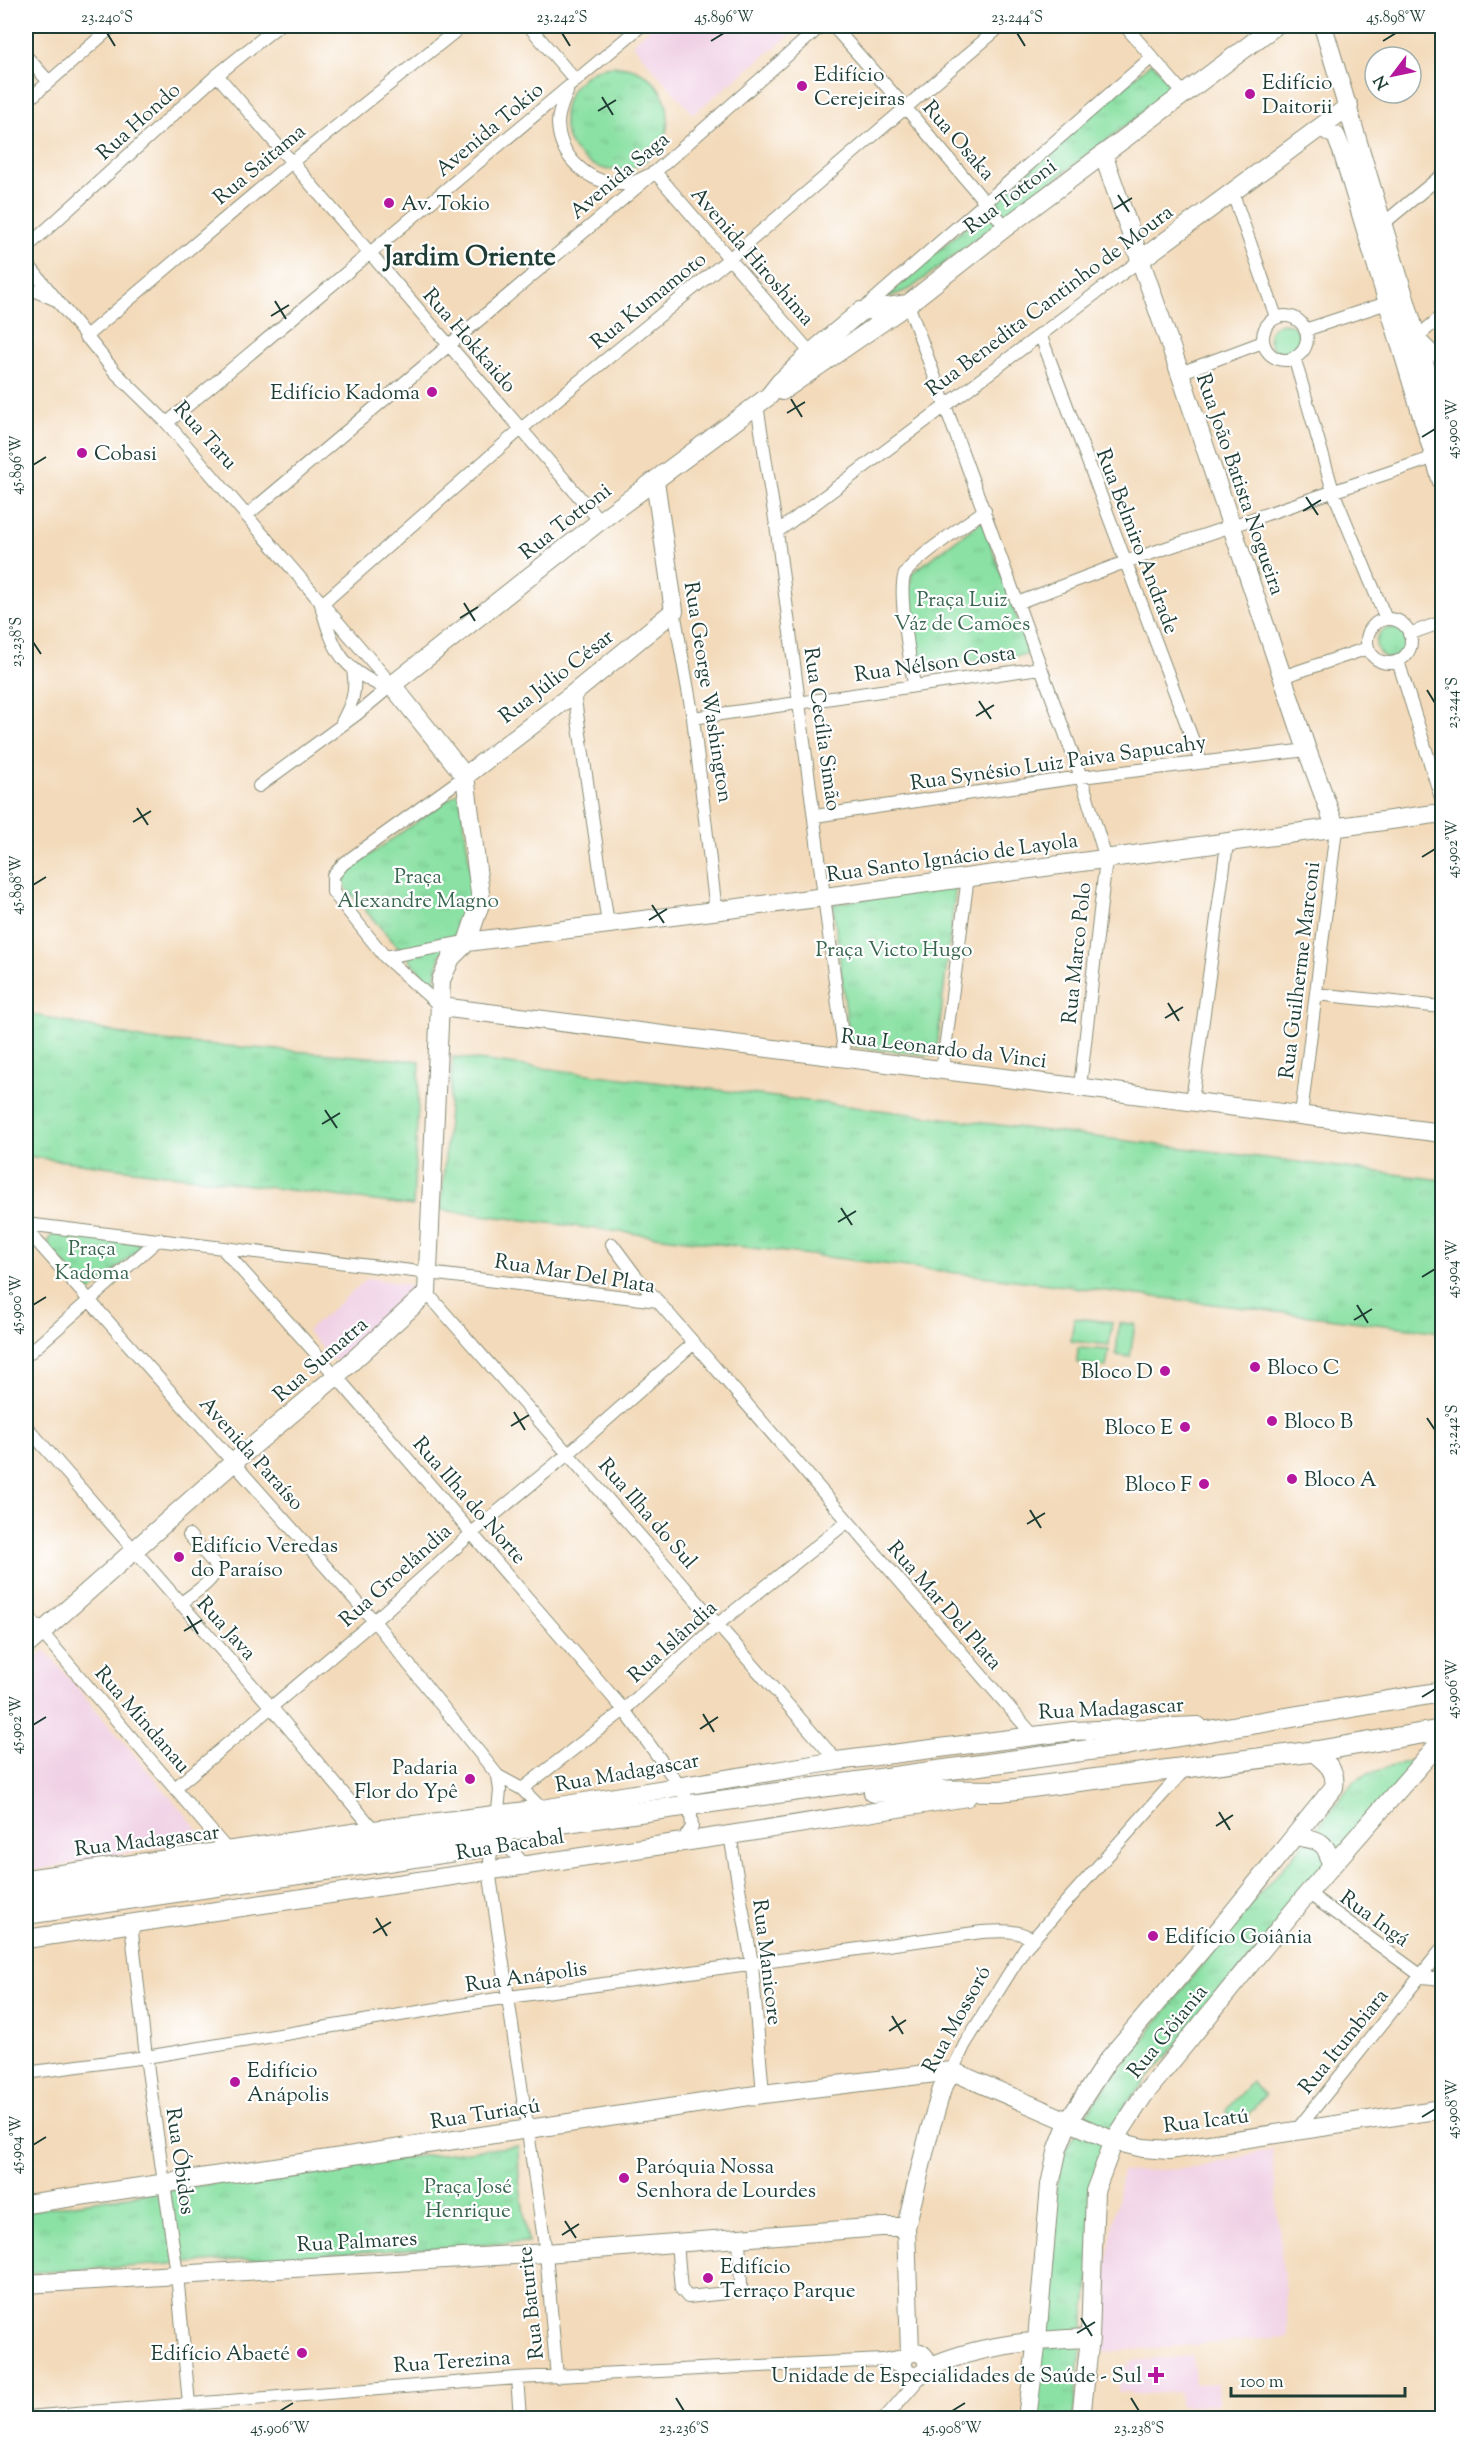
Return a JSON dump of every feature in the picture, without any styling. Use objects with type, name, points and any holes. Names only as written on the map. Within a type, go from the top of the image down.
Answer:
[{"type":"main road","points":[[691,1812],[1125,1745],[1443,1692]]},
{"type":"main road","points":[[26,1895],[154,1876],[691,1812],[903,1790],[1000,1791],[1129,1776],[1443,1730]]},
{"type":"main road","points":[[1125,1745],[1124,1762],[1129,1776]]},
{"type":"main road","points":[[351,1852],[374,1837],[395,1828]]},
{"type":"main road","points":[[26,1914],[497,1834]]},
{"type":"street","points":[[26,102],[113,26]]},
{"type":"street","name":"Rua Hondo","points":[[26,248],[217,75],[278,26]]},
{"type":"street","name":"Rua Saitama","points":[[85,337],[291,162],[462,26]]},
{"type":"street","points":[[529,26],[572,85],[562,102],[558,123],[562,144],[570,159],[585,174],[605,183],[626,184],[655,172]]},
{"type":"street","name":"Avenida Tokio","points":[[167,423],[641,26]]},
{"type":"street","name":"Avenida Saga","points":[[247,515],[655,172],[821,26]]},
{"type":"street","name":"Rua Osaka","points":[[833,26],[986,201],[1006,227]]},
{"type":"street","name":"Rua Kumamoto","points":[[321,605],[521,429],[729,259],[1001,26]]},
{"type":"street","points":[[1125,26],[1183,93]]},
{"type":"street","name":"Rua Tottoni","points":[[259,786],[393,690],[600,521],[763,401],[780,382],[908,304],[1006,227],[1274,26]]},
{"type":"street","points":[[1323,26],[1442,420]]},
{"type":"street","points":[[26,56],[49,82]]},
{"type":"street","name":"Rua Tottoni","points":[[816,359],[861,310],[1152,57]]},
{"type":"street","name":"Rua Hokkaido","points":[[217,75],[600,521]]},
{"type":"street","name":"Rua Benedita Cantinho de Moura","points":[[777,532],[1349,106]]},
{"type":"street","points":[[1321,127],[1336,135],[1342,151],[1443,482]]},
{"type":"street","points":[[1342,151],[1352,146],[1361,146]]},
{"type":"street","name":"Rua João Batista Nogueira","points":[[1103,154],[1336,829]]},
{"type":"street","name":"Avenida Hiroshima","points":[[655,172],[816,359]]},
{"type":"street","points":[[1384,223],[1443,175]]},
{"type":"street","points":[[1232,191],[1276,317]]},
{"type":"street","name":"Rua Taru","points":[[26,262],[85,337],[115,372],[167,423],[247,515],[465,776]]},
{"type":"street","name":"Rua Taru","points":[[26,287],[55,300]]},
{"type":"street","points":[[1305,330],[1387,303]]},
{"type":"street","points":[[861,310],[908,304],[1081,777],[1106,860]]},
{"type":"street","points":[[1397,337],[1417,337],[1443,316]]},
{"type":"street","points":[[1276,317],[1292,317],[1298,320],[1305,330],[1305,347],[1294,357],[1278,358],[1271,355],[1263,342],[1264,329],[1276,317]]},
{"type":"street","name":"Rua Belmiro Andrade","points":[[1040,334],[1201,762]]},
{"type":"street","points":[[1417,337],[1443,361]]},
{"type":"street","points":[[1180,373],[1263,342]]},
{"type":"street","points":[[1294,357],[1333,491],[1386,619]]},
{"type":"street","name":"Rua Cecília Simão","points":[[763,401],[777,532],[845,1059]]},
{"type":"street","points":[[1017,603],[1125,562],[1435,457]]},
{"type":"street","name":"Rua George Washington","points":[[655,481],[674,611],[693,718],[717,911]]},
{"type":"street","points":[[914,685],[903,599],[904,577],[913,564],[985,510]]},
{"type":"street","name":"Rua Taru","points":[[321,605],[330,635],[343,661],[359,675],[393,690]]},
{"type":"street","name":"Rua Júlio César","points":[[465,776],[574,693],[674,611]]},
{"type":"street","points":[[1386,619],[1402,624],[1409,634],[1409,650],[1398,661],[1382,662],[1375,658],[1368,648],[1368,632],[1379,621],[1386,619]]},
{"type":"street","points":[[1409,634],[1443,622]]},
{"type":"street","points":[[338,651],[356,643]]},
{"type":"street","points":[[1282,677],[1368,648]]},
{"type":"street","points":[[1398,661],[1443,801]]},
{"type":"street","name":"Rua Nélson Costa","points":[[693,718],[1040,668]]},
{"type":"street","name":"Rua Tottoni","points":[[340,726],[354,699],[356,690],[353,670]]},
{"type":"street","points":[[574,693],[608,924]]},
{"type":"street","name":"Rua Synésio Luiz Paiva Sapucahy","points":[[815,816],[1081,777],[1307,750]]},
{"type":"street","points":[[427,1293],[441,1007],[441,980],[451,958],[466,942],[481,901],[465,776],[343,864],[333,876],[333,892],[385,957],[441,1007]]},
{"type":"street","name":"Rua Santo Ignácio de Layola","points":[[466,942],[1106,860],[1443,813]]},
{"type":"street","name":"Rua Guilherme Marconi","points":[[1301,1115],[1336,829]]},
{"type":"street","points":[[1192,1101],[1227,844]]},
{"type":"street","name":"Rua Marco Polo","points":[[1080,1087],[1106,860]]},
{"type":"street","points":[[942,1071],[968,877]]},
{"type":"street","points":[[385,957],[466,942]]},
{"type":"street","points":[[1316,994],[1443,1007]]},
{"type":"street","name":"Rua Leonardo da Vinci","points":[[441,1007],[1443,1133]]},
{"type":"street","name":"Rua Mar Del Plata","points":[[26,1224],[428,1271],[658,1301],[1033,1736]]},
{"type":"street","name":"Avenida Paraíso","points":[[26,1229],[374,1621],[498,1776],[522,1790],[542,1809]]},
{"type":"street","points":[[26,1356],[159,1239]]},
{"type":"street","points":[[612,1244],[658,1301]]},
{"type":"street","name":"Rua Ilha do Norte","points":[[222,1248],[336,1376],[624,1710],[680,1785],[691,1812]]},
{"type":"street","name":"Rua Sumatra","points":[[26,1646],[234,1462],[336,1376],[427,1293]]},
{"type":"street","name":"Rua Ilha do Sul","points":[[427,1293],[837,1761]]},
{"type":"street","name":"Rua Groelândia","points":[[176,1787],[374,1621],[472,1533],[569,1453],[694,1343]]},
{"type":"street","name":"Rua Java","points":[[26,1426],[272,1708],[374,1830]]},
{"type":"street","name":"Rua Islândia","points":[[522,1790],[624,1710],[718,1624],[847,1522]]},
{"type":"street","points":[[180,1604],[209,1580],[217,1567],[189,1535]]},
{"type":"street","name":"Rua Mindanau","points":[[26,1614],[176,1787],[229,1852]]},
{"type":"street","name":"Rua Madagascar","points":[[26,1879],[374,1830],[395,1828],[497,1834],[542,1809],[629,1797],[680,1785],[837,1761],[1033,1736],[1073,1731],[1238,1725]]},
{"type":"street","name":"Rua Gôiania","points":[[1081,2418],[1090,2338],[1095,2191],[1114,2141],[1143,2096],[1308,1893],[1443,1740]]},
{"type":"street","name":"Rua Gôiania","points":[[1027,2418],[1037,2340],[1050,2185],[1058,2148],[1069,2120],[1107,2061],[1334,1787],[1336,1777],[1333,1769],[1312,1751]]},
{"type":"street","name":"Rua Mossoró","points":[[915,2364],[906,2227],[942,2090],[965,2044],[1006,1975],[1032,1940],[1186,1768]]},
{"type":"street","name":"Rua Baturite","points":[[498,1776],[500,1791],[497,1834],[489,1870],[546,2253],[557,2377]]},
{"type":"street","name":"Rua Bacabal","points":[[26,1939],[682,1842],[1000,1791]]},
{"type":"street","points":[[682,1842],[692,1827],[691,1812]]},
{"type":"street","points":[[497,1834],[525,1865]]},
{"type":"street","name":"Rua Manicore","points":[[730,1834],[752,1964],[763,2094]]},
{"type":"street","points":[[1295,1836],[1318,1841],[1325,1845],[1329,1852],[1331,1867]]},
{"type":"street","name":"Rua Ingá","points":[[1308,1893],[1420,1975]]},
{"type":"street","name":"Rua Óbidos","points":[[131,1924],[146,2057],[177,2274],[189,2404]]},
{"type":"street","name":"Rua Anápolis","points":[[26,2073],[146,2057],[509,1998],[982,1932],[1013,1932],[1024,1934],[1032,1940]]},
{"type":"street","name":"Rua Itumbiara","points":[[1296,2131],[1443,1949]]},
{"type":"street","points":[[1420,1975],[1428,1979],[1443,1979]]},
{"type":"street","name":"Rua Icatú","points":[[952,2071],[1114,2141],[1143,2148],[1169,2150],[1443,2109]]},
{"type":"street","name":"Rua Turiaçú","points":[[26,2204],[763,2094],[952,2071]]},
{"type":"street","name":"Rua Palmares","points":[[26,2284],[546,2253],[881,2227],[906,2227]]},
{"type":"street","points":[[677,2243],[681,2289],[688,2297],[726,2293],[741,2284],[739,2238]]},
{"type":"street","name":"Rua Terezina","points":[[26,2417],[149,2413],[189,2404],[517,2378],[883,2360],[915,2364],[1037,2340],[1090,2338]]},
{"type":"street","points":[[885,2418],[905,2396],[915,2364]]},
{"type":"street","points":[[517,2378],[520,2418]]},
{"type":"shaded area","points":[[652,26],[801,26],[693,114],[632,44]]},
{"type":"shaded area","points":[[368,1278],[411,1285],[415,1293],[339,1361],[333,1360],[307,1331]]},
{"type":"shaded area","points":[[45,1650],[205,1838],[32,1871],[26,1863],[26,1666]]},
{"type":"shaded area","points":[[1272,2149],[1289,2337],[1103,2352],[1099,2311],[1122,2172],[1197,2168]]},
{"type":"shaded area","name":"Unidade de Especialidades de Saúde - Sul","points":[[1193,2356],[1195,2384],[1218,2383],[1219,2404],[1181,2406],[1179,2392],[1130,2395],[1131,2391],[1119,2393],[1116,2367],[1130,2365],[1130,2361]]},
{"type":"green space","points":[[1152,62],[1174,89],[910,289],[884,299]]},
{"type":"green space","points":[[616,66],[636,70],[653,81],[664,98],[668,118],[664,138],[653,155],[636,166],[616,170],[596,166],[579,155],[568,138],[564,118],[568,98],[579,81],[596,70]]},
{"type":"green space","points":[[1284,323],[1295,327],[1299,338],[1295,349],[1284,353],[1273,349],[1269,338],[1273,327]]},
{"type":"green space","name":"Praça Luiz Váz de Camões","points":[[982,521],[1030,654],[919,667],[909,593],[912,573]]},
{"type":"green space","points":[[1391,628],[1402,632],[1406,643],[1402,654],[1391,658],[1380,654],[1376,643],[1380,632]]},
{"type":"green space","name":"Praça Alexandre Magno","points":[[460,791],[474,900],[461,927],[440,954],[434,987],[346,889],[343,874]]},
{"type":"green space","name":"Praça Victo Hugo","points":[[956,884],[936,1056],[850,1046],[833,904]]},
{"type":"green space","points":[[26,1013],[149,1040],[420,1061],[413,1206],[26,1156]]},
{"type":"green space","points":[[453,1057],[1442,1180],[1442,1332],[441,1210]]},
{"type":"green space","name":"Praça Kadoma","points":[[55,1232],[138,1243],[140,1248],[91,1292],[51,1250],[48,1240]]},
{"type":"green space","points":[[1074,1318],[1112,1322],[1109,1345],[1071,1341]]},
{"type":"green space","points":[[1119,1323],[1135,1324],[1130,1357],[1116,1355]]},
{"type":"green space","points":[[1078,1348],[1109,1350],[1106,1367],[1077,1363]]},
{"type":"green space","points":[[1421,1757],[1127,2103],[1106,2139],[1073,2418],[1033,2418],[1056,2187],[1064,2152],[1095,2101],[1242,1914],[1313,1833],[1354,1781],[1365,1775]]},
{"type":"green space","points":[[1251,2082],[1265,2095],[1240,2124],[1225,2111]]},
{"type":"green space","name":"Praça José Henrique","points":[[518,2146],[519,2179],[528,2242],[26,2273],[26,2211],[353,2163]]},
{"type":"place","name":"Edifício Cerejeiras","points":[[802,86]]},
{"type":"place","name":"Edifício Daitorii","points":[[1250,94]]},
{"type":"place","name":"Av. Tokio","points":[[389,203]]},
{"type":"place","name":"Edifício Kadoma","points":[[432,392]]},
{"type":"place","name":"Cobasi","points":[[82,453]]},
{"type":"place","name":"Bloco C","points":[[1255,1367]]},
{"type":"place","name":"Bloco D","points":[[1165,1371]]},
{"type":"place","name":"Bloco B","points":[[1272,1421]]},
{"type":"place","name":"Bloco E","points":[[1185,1427]]},
{"type":"place","name":"Bloco A","points":[[1292,1479]]},
{"type":"place","name":"Bloco F","points":[[1204,1484]]},
{"type":"place","name":"Edifício Veredas do Paraíso","points":[[179,1557]]},
{"type":"place","name":"Padaria Flor do Ypê","points":[[470,1779]]},
{"type":"place","name":"Edifício Goiânia","points":[[1153,1936]]},
{"type":"place","name":"Edifício Anápolis","points":[[235,2082]]},
{"type":"place","name":"Paróquia Nossa Senhora de Lourdes","points":[[624,2178]]},
{"type":"place","name":"Edifício Terraço Parque","points":[[708,2278]]},
{"type":"place","name":"Edifício Abaeté","points":[[302,2353]]},
{"type":"place","name":"Unidade de Especialidades de Saúde - Sul","points":[[1156,2375]]},
{"type":"district","name":"Jardim Oriente","points":[[470,256]]}]
